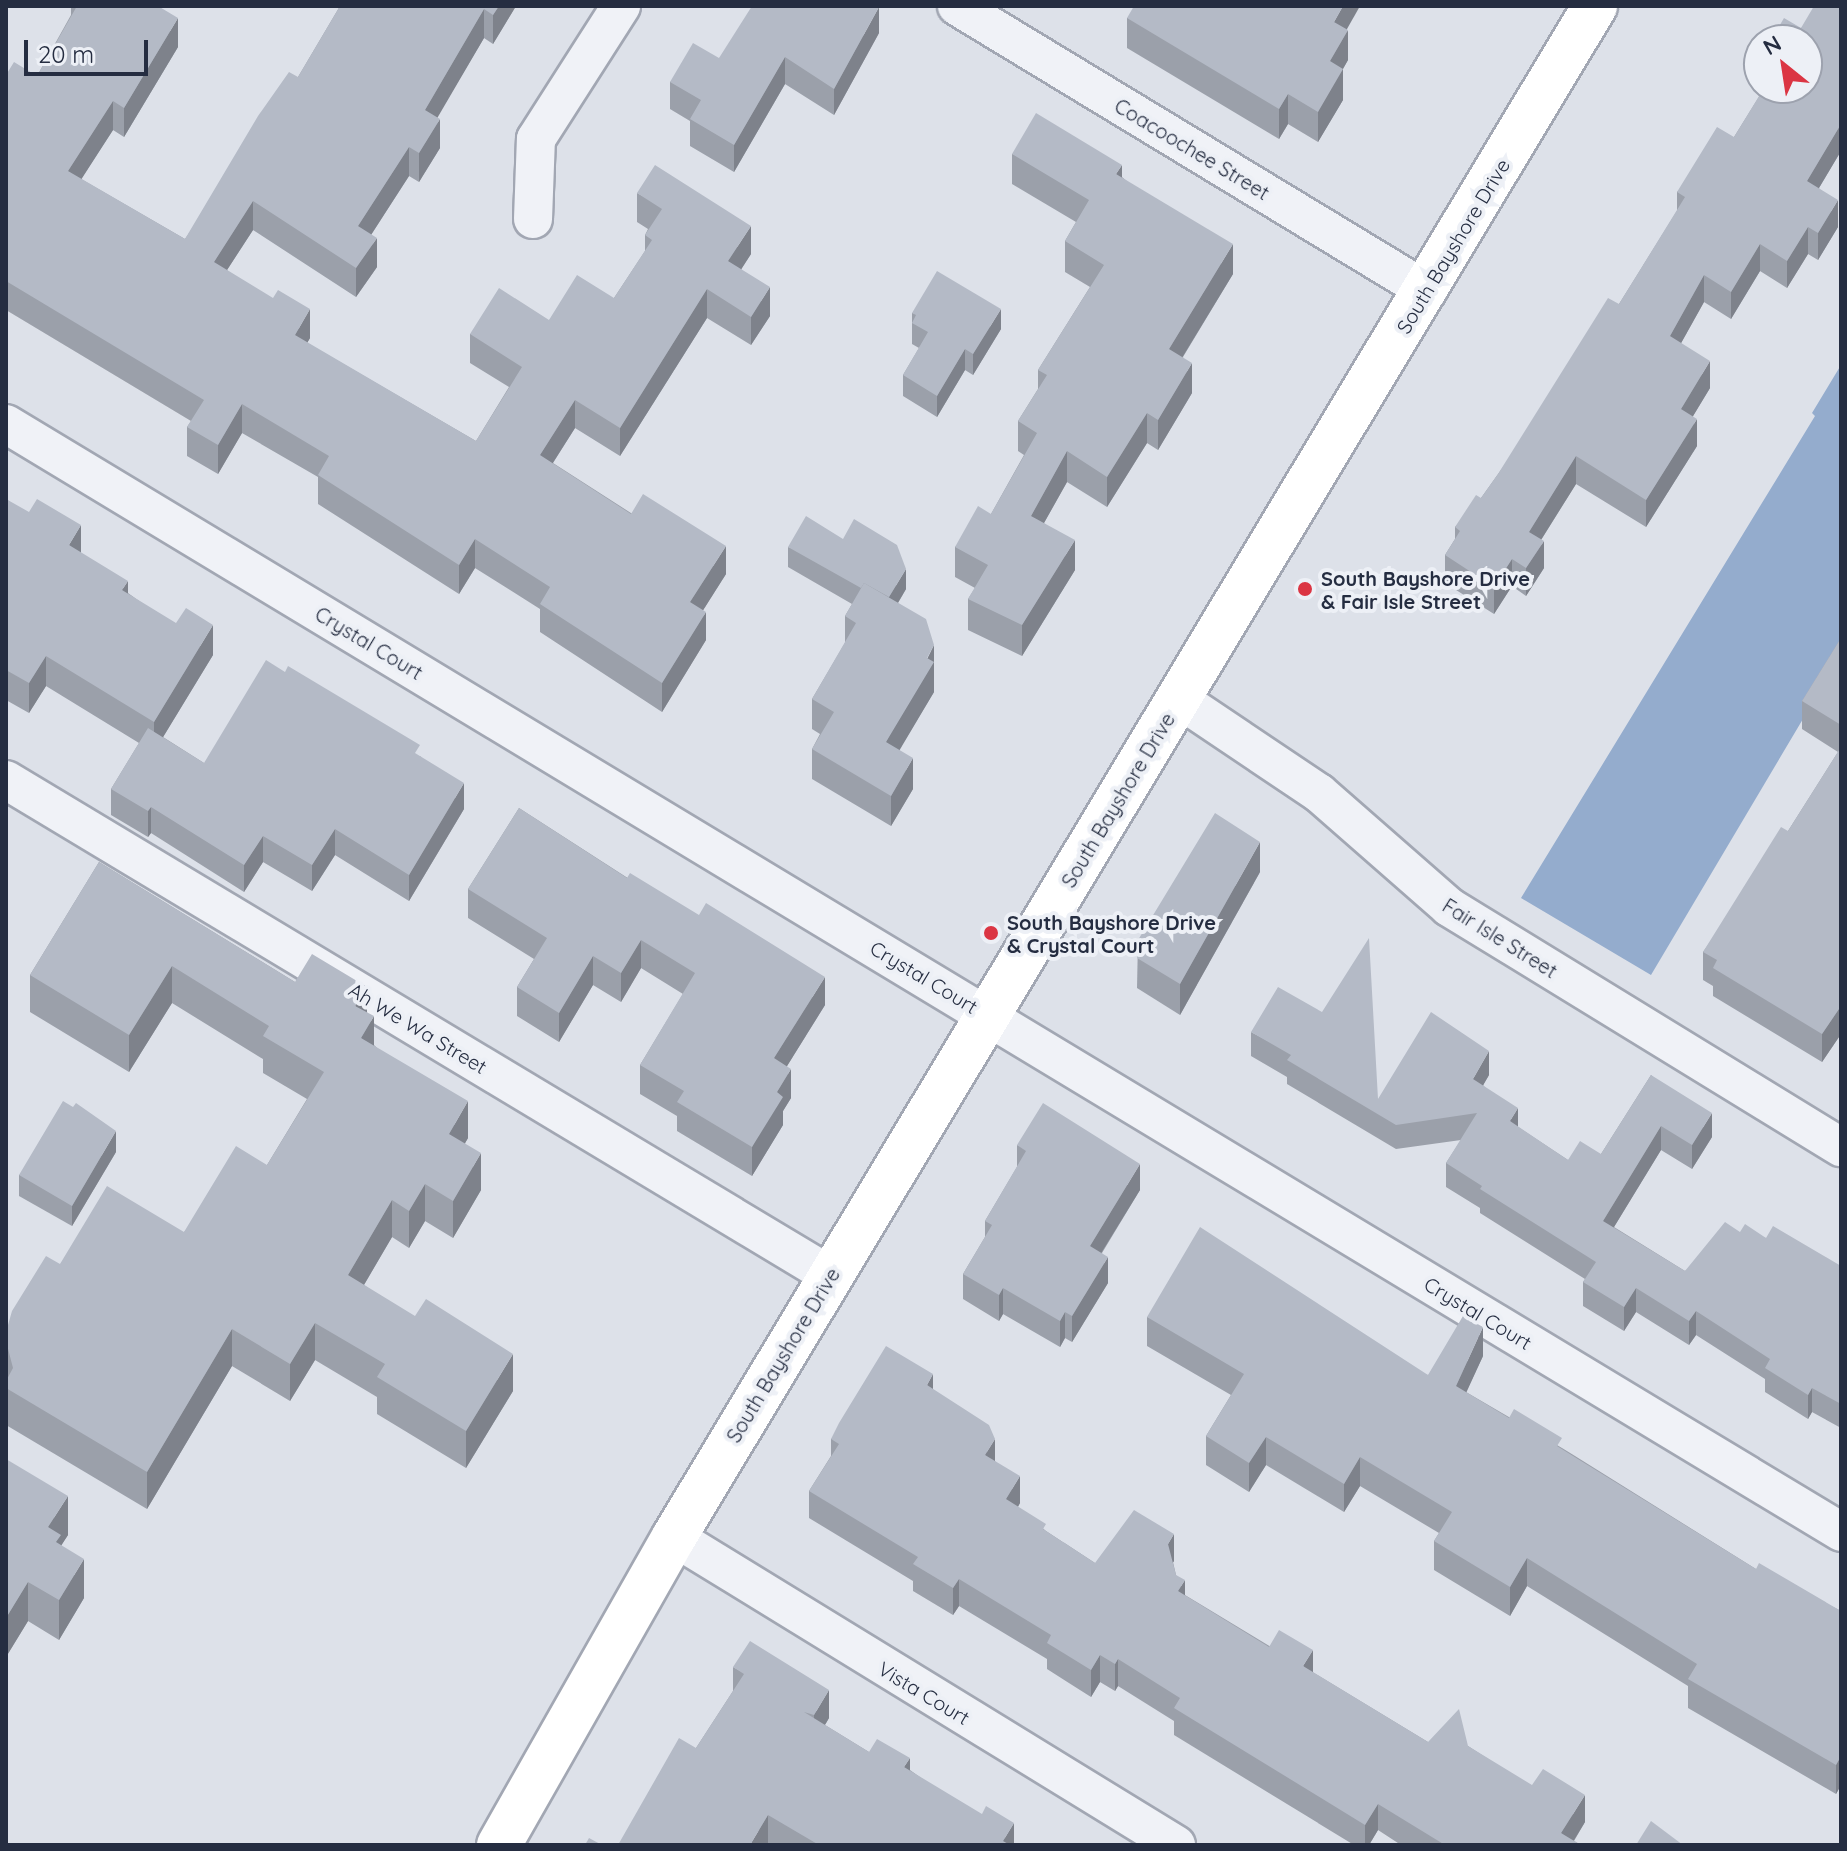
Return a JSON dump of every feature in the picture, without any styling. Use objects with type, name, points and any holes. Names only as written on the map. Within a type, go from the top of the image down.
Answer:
[{"type":"main road","name":"South Bayshore Drive","points":[[499,1845],[674,1537],[1427,291],[1595,6]]},
{"type":"street","points":[[533,219],[536,139],[621,6]]},
{"type":"street","name":"Coacoochee Street","points":[[957,6],[1427,291]]},
{"type":"street","name":"Crystal Court","points":[[6,424],[1841,1532]]},
{"type":"street","name":"Fair Isle Street","points":[[1179,699],[1300,778],[1449,907],[1841,1147]]},
{"type":"street","name":"Ah We Wa Street","points":[[6,780],[831,1276]]},
{"type":"street","name":"Vista Court","points":[[674,1537],[1176,1845]]},
{"type":"water","points":[[1841,365],[1841,655],[1651,975],[1521,898],[1815,416],[1812,413]]},
{"type":"building","points":[[77,6],[158,6],[178,18],[124,108],[113,101],[68,171],[185,239],[258,116],[289,72],[298,77],[340,6],[499,6],[493,15],[484,9],[425,110],[440,119],[419,153],[409,147],[358,226],[377,238],[356,268],[253,201],[214,262],[273,298],[278,290],[310,309],[295,335],[476,441],[522,367],[470,334],[499,288],[549,320],[577,275],[614,298],[652,240],[645,235],[662,209],[637,193],[655,165],[751,226],[728,261],[770,287],[751,317],[707,289],[620,428],[575,400],[540,455],[631,514],[643,494],[726,546],[690,602],[706,612],[662,683],[540,604],[550,587],[475,539],[459,565],[318,475],[329,456],[242,404],[218,445],[187,427],[204,400],[6,281],[6,75],[14,62],[37,76]]},
{"type":"building","points":[[752,6],[879,7],[834,89],[785,57],[734,145],[690,119],[701,100],[670,82],[693,43],[719,58]]},
{"type":"building","points":[[1134,6],[1343,6],[1334,22],[1348,30],[1330,61],[1343,69],[1318,112],[1288,94],[1279,109],[1127,18]]},
{"type":"building","points":[[1814,6],[1841,6],[1841,124],[1807,181],[1838,200],[1818,233],[1808,227],[1787,261],[1760,244],[1731,292],[1704,275],[1670,336],[1710,361],[1681,409],[1697,419],[1646,500],[1576,456],[1529,532],[1544,541],[1526,568],[1512,559],[1494,587],[1445,555],[1460,531],[1455,527],[1476,495],[1481,498],[1498,474],[1608,298],[1619,304],[1685,197],[1677,192],[1717,127],[1734,137],[1754,104],[1823,104],[1823,24],[1803,24]]},
{"type":"building","points":[[1784,18],[1794,24],[1780,24]]},
{"type":"building","points":[[1036,113],[1122,165],[1116,174],[1233,244],[1169,349],[1192,363],[1158,420],[1147,413],[1107,477],[1067,451],[1031,516],[1075,540],[1022,625],[968,599],[988,565],[955,547],[978,506],[991,514],[1037,433],[1018,421],[1047,375],[1038,370],[1104,265],[1065,241],[1089,200],[1012,154]]},
{"type":"building","points":[[937,271],[1001,309],[973,354],[965,349],[937,396],[903,375],[928,332],[912,323],[916,315],[912,313]]},
{"type":"building","points":[[6,499],[29,512],[37,499],[81,525],[69,545],[128,581],[122,590],[176,623],[186,608],[213,625],[154,722],[46,656],[29,683],[6,670]]},
{"type":"building","points":[[806,516],[843,539],[854,519],[897,545],[906,569],[889,597],[864,583],[861,588],[788,547]]},
{"type":"building","points":[[864,583],[926,619],[934,645],[927,658],[934,662],[886,742],[913,758],[891,796],[812,749],[834,712],[812,699],[856,623],[845,616]]},
{"type":"building","points":[[1841,638],[1841,725],[1802,701]]},
{"type":"building","points":[[266,660],[285,672],[288,666],[420,745],[415,753],[464,783],[409,875],[335,829],[312,865],[263,836],[244,865],[151,807],[148,811],[111,789],[148,728],[204,763]]},
{"type":"building","points":[[1841,747],[1841,1006],[1822,1034],[1713,968],[1717,960],[1703,952],[1781,827],[1788,831]]},
{"type":"building","points":[[519,808],[627,878],[630,873],[699,915],[706,903],[825,977],[774,1058],[791,1069],[777,1092],[783,1097],[752,1147],[677,1102],[684,1091],[640,1065],[695,973],[641,940],[621,973],[593,956],[559,1013],[517,987],[547,938],[468,889]]},
{"type":"building","points":[[1215,813],[1260,842],[1180,984],[1137,958],[1145,944],[1138,940]]},
{"type":"building","points":[[99,862],[295,982],[312,954],[367,987],[355,1006],[374,1016],[361,1038],[468,1101],[449,1134],[481,1153],[453,1201],[425,1184],[409,1211],[392,1200],[348,1275],[415,1316],[426,1299],[513,1354],[466,1431],[377,1377],[385,1364],[315,1323],[290,1364],[232,1329],[147,1472],[6,1388],[13,1368],[6,1341],[12,1311],[46,1256],[60,1264],[107,1186],[184,1232],[236,1146],[267,1165],[324,1072],[263,1036],[269,1026],[172,966],[129,1035],[30,975]]},
{"type":"building","points":[[1369,938],[1378,1099],[1431,1012],[1489,1051],[1473,1079],[1518,1108],[1510,1121],[1568,1160],[1580,1141],[1601,1154],[1651,1075],[1712,1113],[1692,1145],[1661,1126],[1603,1221],[1685,1271],[1725,1222],[1740,1232],[1745,1224],[1766,1238],[1773,1226],[1841,1266],[1841,1404],[1812,1388],[1808,1395],[1765,1368],[1770,1359],[1696,1311],[1689,1321],[1636,1288],[1624,1307],[1583,1282],[1596,1262],[1480,1189],[1482,1186],[1446,1163],[1477,1113],[1396,1125],[1287,1060],[1291,1055],[1251,1032],[1278,987],[1322,1012]]},
{"type":"building","points":[[63,1101],[73,1107],[76,1103],[116,1131],[72,1206],[19,1175]]},
{"type":"building","points":[[1043,1103],[1140,1164],[1090,1246],[1108,1257],[1072,1316],[1065,1312],[1060,1321],[1003,1288],[999,1295],[963,1274],[992,1225],[985,1221],[1026,1151],[1017,1145]]},
{"type":"building","points":[[1200,1227],[1428,1375],[1463,1316],[1483,1327],[1456,1386],[1509,1418],[1514,1409],[1562,1438],[1557,1446],[1756,1569],[1759,1563],[1841,1611],[1841,1756],[1836,1765],[1688,1679],[1697,1664],[1527,1558],[1510,1587],[1434,1541],[1452,1512],[1360,1457],[1344,1484],[1266,1437],[1249,1463],[1206,1436],[1244,1374],[1147,1317]]},
{"type":"building","points":[[886,1346],[933,1374],[927,1385],[989,1425],[995,1439],[985,1455],[1020,1476],[1006,1499],[1046,1524],[1043,1529],[1095,1563],[1134,1510],[1174,1534],[1168,1544],[1176,1575],[1185,1580],[1178,1591],[1269,1647],[1279,1630],[1313,1650],[1303,1666],[1428,1742],[1459,1709],[1468,1746],[1532,1785],[1543,1769],[1585,1795],[1561,1833],[1581,1845],[1445,1845],[1378,1804],[1365,1825],[1174,1708],[1180,1698],[1118,1659],[1115,1664],[1100,1655],[1091,1670],[1047,1643],[1051,1635],[959,1579],[953,1588],[913,1564],[918,1557],[809,1491],[839,1444],[831,1439],[839,1423]]},
{"type":"building","points":[[6,1459],[68,1496],[48,1527],[61,1535],[56,1542],[84,1559],[59,1600],[28,1582],[6,1618]]},
{"type":"building","points":[[750,1641],[829,1690],[814,1715],[804,1712],[869,1752],[877,1739],[910,1758],[904,1767],[982,1814],[986,1806],[1014,1823],[1003,1841],[1010,1845],[819,1845],[768,1815],[750,1845],[618,1845],[679,1738],[696,1748],[744,1674],[733,1667]]},
{"type":"building","points":[[1651,1821],[1683,1845],[1636,1845]]},
{"type":"building","points":[[589,1838],[602,1845],[585,1845]]},
{"type":"place","name":"South Bayshore Drive & Fair Isle Street","points":[[1305,589]]},
{"type":"place","name":"South Bayshore Drive & Crystal Court","points":[[991,933]]}]
